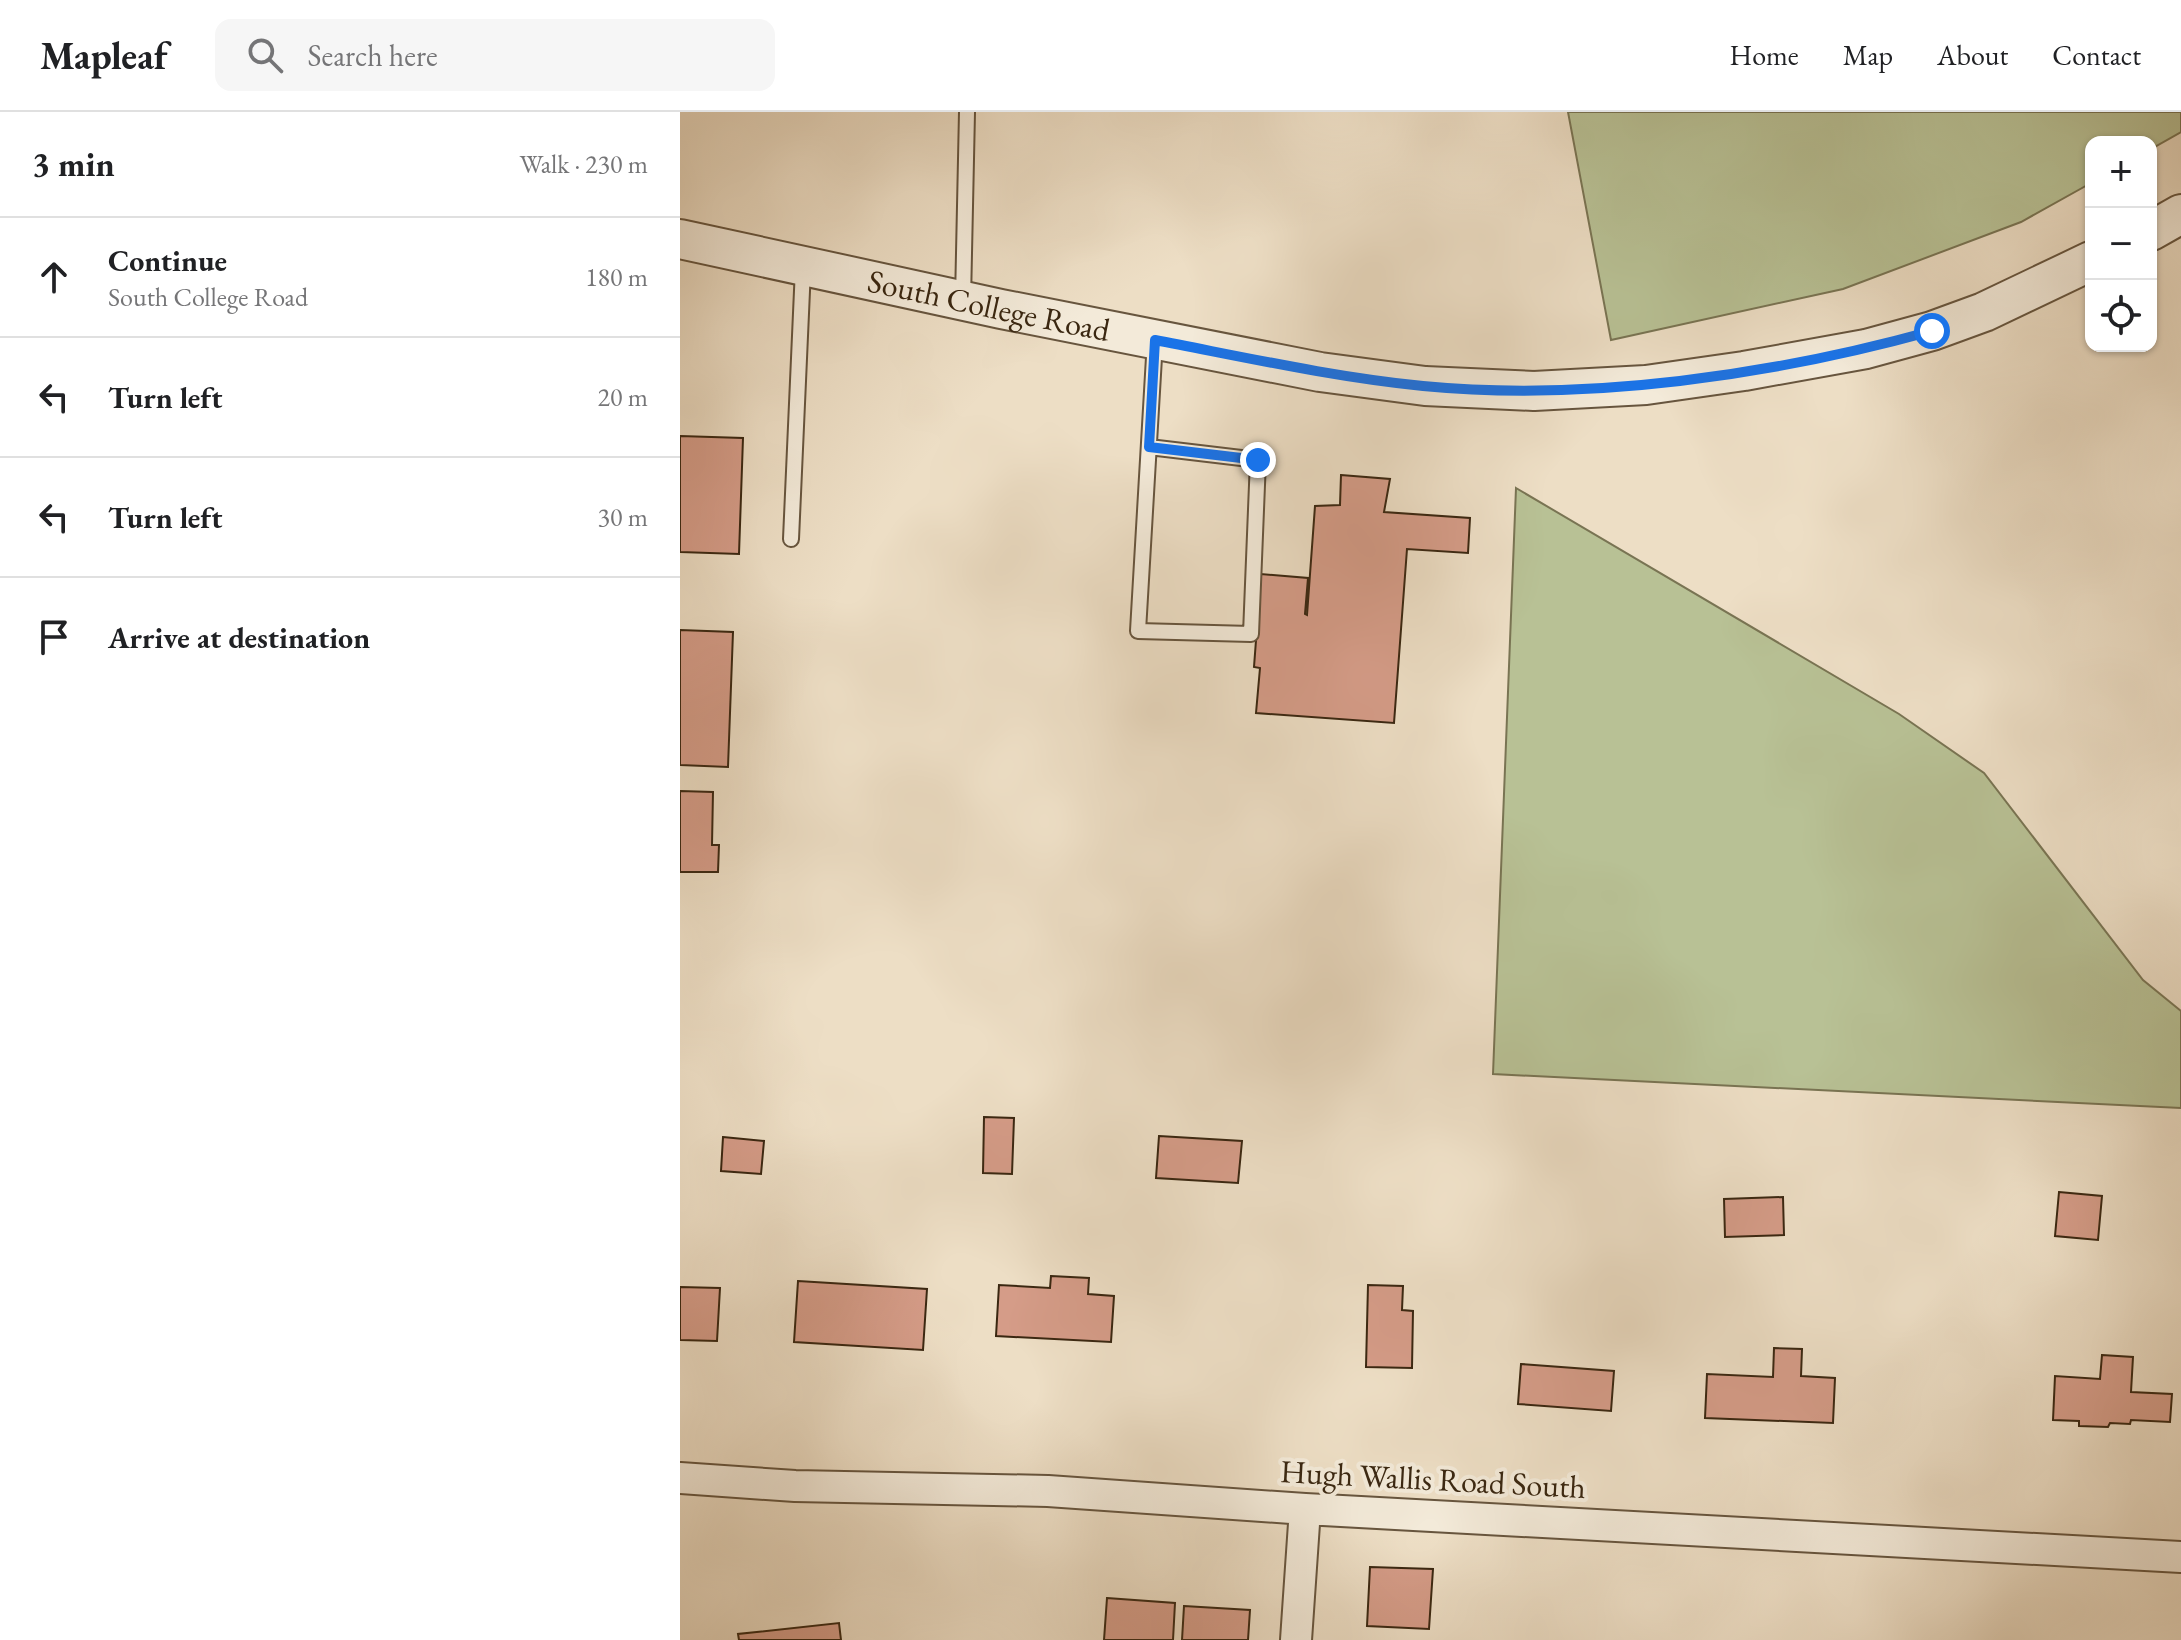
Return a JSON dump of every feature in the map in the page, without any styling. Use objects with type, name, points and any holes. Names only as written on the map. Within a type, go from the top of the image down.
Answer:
[{"type":"street","points":[[2157,228],[2181,214]]},
{"type":"street","name":"South College Road","points":[[680,239],[963,301],[1320,372],[1425,386],[1534,391],[1646,385],[1866,349],[1932,331],[1984,312],[2085,264]]},
{"type":"street","name":"Hugh Wallis Road South","points":[[680,1478],[795,1486],[1048,1491],[1305,1509],[2181,1557]]},
{"type":"street","points":[[1296,1640],[1305,1509]]},
{"type":"lane","points":[[963,301],[967,112]]},
{"type":"lane","points":[[791,539],[803,267]]},
{"type":"lane","points":[[1149,447],[1258,460],[1251,634],[1138,631],[1155,340]]},
{"type":"green space","points":[[1568,112],[2181,112],[2181,132],[2157,146],[2157,136],[2085,136],[2085,186],[2021,222],[1843,289],[1611,340]]},
{"type":"green space","points":[[1516,488],[1899,714],[1984,773],[2143,980],[2181,1011],[2181,1108],[1493,1074]]},
{"type":"building","points":[[680,436],[743,438],[739,554],[680,552]]},
{"type":"building","points":[[1341,475],[1390,479],[1384,512],[1470,518],[1468,553],[1407,549],[1394,723],[1256,713],[1260,668],[1254,667],[1261,574],[1308,578],[1307,615],[1315,506],[1340,505]]},
{"type":"building","points":[[680,630],[733,632],[728,767],[680,765]]},
{"type":"building","points":[[680,791],[713,792],[712,845],[719,845],[718,872],[680,872]]},
{"type":"building","points":[[984,1117],[1014,1118],[1012,1174],[983,1173]]},
{"type":"building","points":[[1159,1136],[1242,1141],[1238,1183],[1156,1178]]},
{"type":"building","points":[[723,1137],[764,1141],[761,1174],[721,1171]]},
{"type":"building","points":[[2059,1192],[2102,1196],[2098,1240],[2055,1236]]},
{"type":"building","points":[[1783,1197],[1784,1235],[1725,1237],[1724,1199]]},
{"type":"building","points":[[1051,1276],[1089,1278],[1088,1294],[1114,1296],[1111,1342],[996,1336],[999,1285],[1050,1288]]},
{"type":"building","points":[[798,1281],[927,1289],[923,1350],[794,1342]]},
{"type":"building","points":[[1368,1285],[1403,1286],[1402,1310],[1413,1311],[1412,1368],[1366,1367]]},
{"type":"building","points":[[680,1287],[720,1288],[717,1341],[680,1340]]},
{"type":"building","points":[[1774,1348],[1802,1349],[1801,1376],[1835,1378],[1833,1423],[1705,1418],[1707,1374],[1773,1377]]},
{"type":"building","points":[[2102,1355],[2133,1357],[2131,1392],[2172,1394],[2170,1422],[2131,1420],[2130,1424],[2110,1423],[2108,1427],[2079,1426],[2079,1421],[2053,1420],[2055,1376],[2100,1379]]},
{"type":"building","points":[[1521,1364],[1614,1371],[1611,1411],[1518,1404]]},
{"type":"building","points":[[1370,1567],[1433,1569],[1429,1629],[1367,1626]]},
{"type":"building","points":[[1107,1598],[1175,1603],[1173,1640],[1104,1640]]},
{"type":"building","points":[[1184,1606],[1250,1610],[1248,1640],[1182,1640]]},
{"type":"building","points":[[839,1623],[841,1640],[739,1640],[738,1634]]},
{"type":"route","points":[[1258,460],[1149,447],[1155,340],[1320,372],[1425,386],[1534,391],[1646,385],[1744,371],[1866,349],[1932,331]]}]
